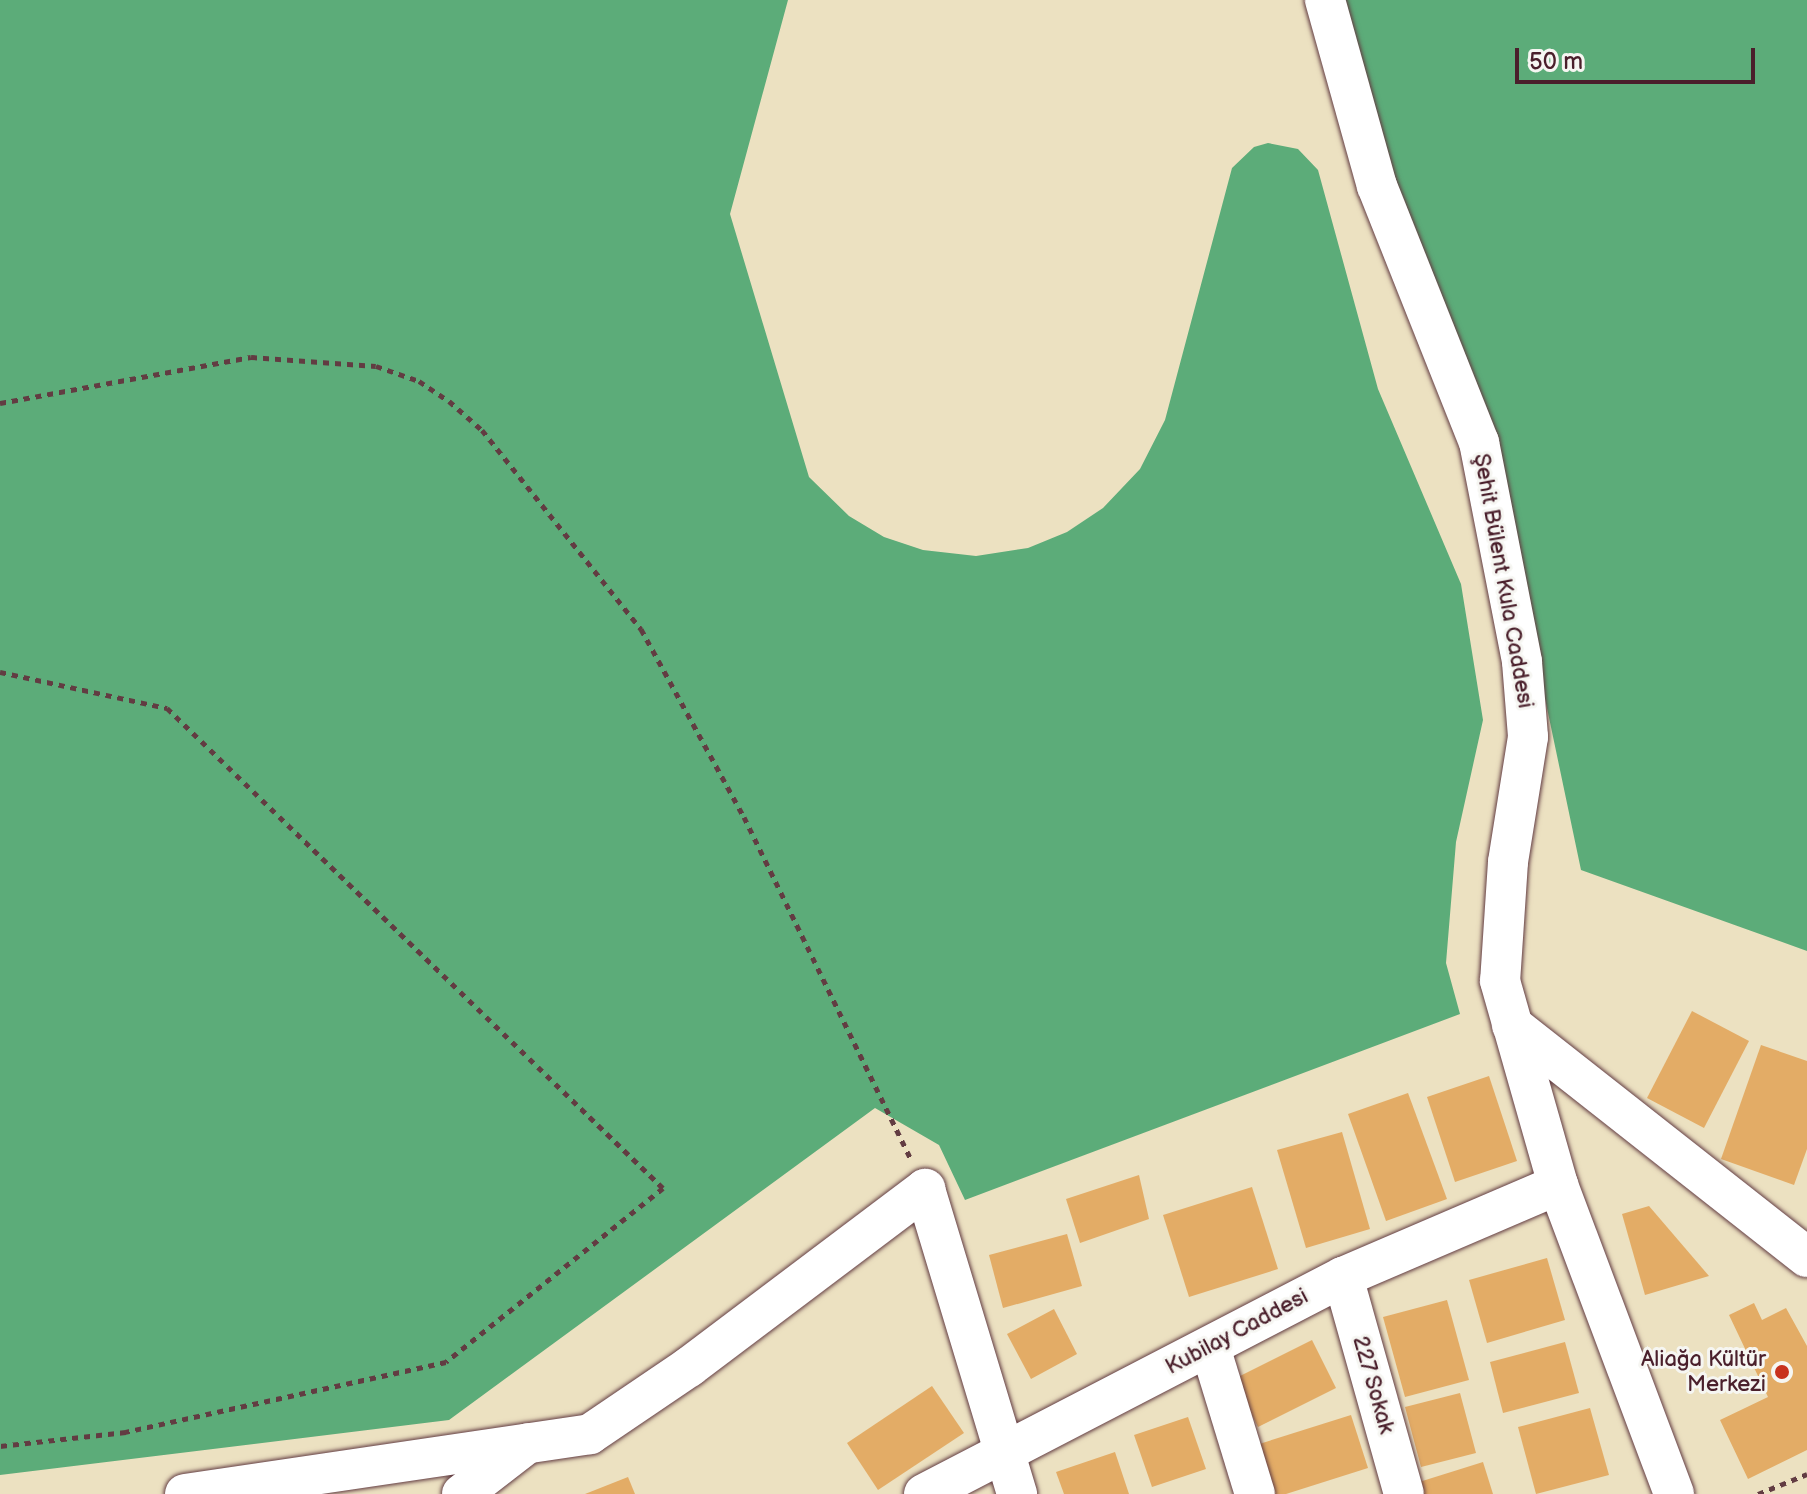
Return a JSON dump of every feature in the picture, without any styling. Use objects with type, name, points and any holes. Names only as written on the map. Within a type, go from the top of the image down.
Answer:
[{"type":"street","name":"Şehit Bülent Kula Caddesi","points":[[1325,0],[1377,186],[1479,442],[1522,662],[1528,737],[1508,862],[1500,981],[1558,1185],[1674,1494]]},
{"type":"street","points":[[1512,1025],[1807,1257]]},
{"type":"street","name":"Kubilay Caddesi","points":[[924,1494],[1343,1277],[1558,1185]]},
{"type":"street","points":[[185,1494],[590,1434],[689,1367],[925,1189],[1017,1494]]},
{"type":"street","name":"227 Sokak","points":[[1343,1277],[1404,1494]]},
{"type":"street","points":[[1210,1347],[1255,1494]]},
{"type":"street","points":[[462,1494],[532,1441]]},
{"type":"path","points":[[0,403],[251,357],[376,366],[419,381],[449,401],[492,441],[641,629],[744,817],[925,1189]]},
{"type":"path","points":[[0,672],[167,708],[663,1188],[446,1362],[126,1432],[0,1446]]},
{"type":"path","points":[[1758,1494],[1807,1474]]},
{"type":"green space","points":[[0,0],[788,0],[730,214],[809,477],[849,516],[884,537],[923,550],[976,556],[1028,548],[1067,532],[1103,508],[1140,469],[1165,420],[1232,168],[1254,147],[1268,143],[1298,149],[1318,170],[1378,389],[1461,584],[1483,720],[1456,842],[1446,963],[1460,1014],[965,1200],[939,1145],[875,1108],[449,1420],[0,1475]]},
{"type":"green space","points":[[1346,0],[1807,0],[1807,951],[1581,870],[1492,446],[1350,62]]},
{"type":"building","points":[[1692,1011],[1749,1041],[1704,1128],[1647,1098]]},
{"type":"building","points":[[1761,1045],[1807,1061],[1807,1149],[1794,1185],[1721,1159]]},
{"type":"building","points":[[1489,1076],[1517,1161],[1455,1182],[1427,1097]]},
{"type":"building","points":[[1408,1093],[1447,1199],[1386,1221],[1348,1114]]},
{"type":"building","points":[[1342,1132],[1370,1229],[1306,1248],[1277,1150]]},
{"type":"building","points":[[1139,1175],[1149,1219],[1080,1243],[1066,1199]]},
{"type":"building","points":[[1252,1187],[1278,1269],[1189,1297],[1163,1215]]},
{"type":"building","points":[[1649,1206],[1709,1276],[1645,1295],[1622,1214]]},
{"type":"building","points":[[1067,1234],[1082,1286],[1003,1308],[989,1255]]},
{"type":"building","points":[[1547,1258],[1565,1320],[1487,1343],[1469,1280]]},
{"type":"building","points":[[1447,1300],[1469,1380],[1405,1397],[1383,1317]]},
{"type":"building","name":"Aliağa Kültür Merkezi","points":[[1754,1303],[1762,1320],[1786,1308],[1807,1346],[1807,1450],[1748,1479],[1720,1420],[1768,1397],[1729,1315]]},
{"type":"building","points":[[1054,1309],[1077,1354],[1031,1379],[1007,1334]]},
{"type":"building","points":[[1312,1340],[1336,1388],[1258,1427],[1234,1379]]},
{"type":"building","points":[[1565,1342],[1579,1393],[1503,1413],[1490,1362]]},
{"type":"building","points":[[932,1386],[964,1433],[878,1490],[847,1443]]},
{"type":"building","points":[[1460,1393],[1476,1453],[1421,1467],[1405,1407]]},
{"type":"building","points":[[1590,1408],[1609,1475],[1536,1494],[1518,1427]]},
{"type":"building","points":[[1351,1415],[1368,1468],[1286,1494],[1268,1494],[1253,1446]]},
{"type":"building","points":[[1188,1417],[1206,1469],[1152,1487],[1134,1435]]},
{"type":"building","points":[[1115,1452],[1129,1494],[1064,1494],[1056,1472]]},
{"type":"building","points":[[1483,1462],[1493,1494],[1420,1494],[1416,1483]]},
{"type":"building","points":[[628,1477],[635,1494],[585,1494]]},
{"type":"place","name":"Aliağa Kültür Merkezi","points":[[1782,1372]]}]
